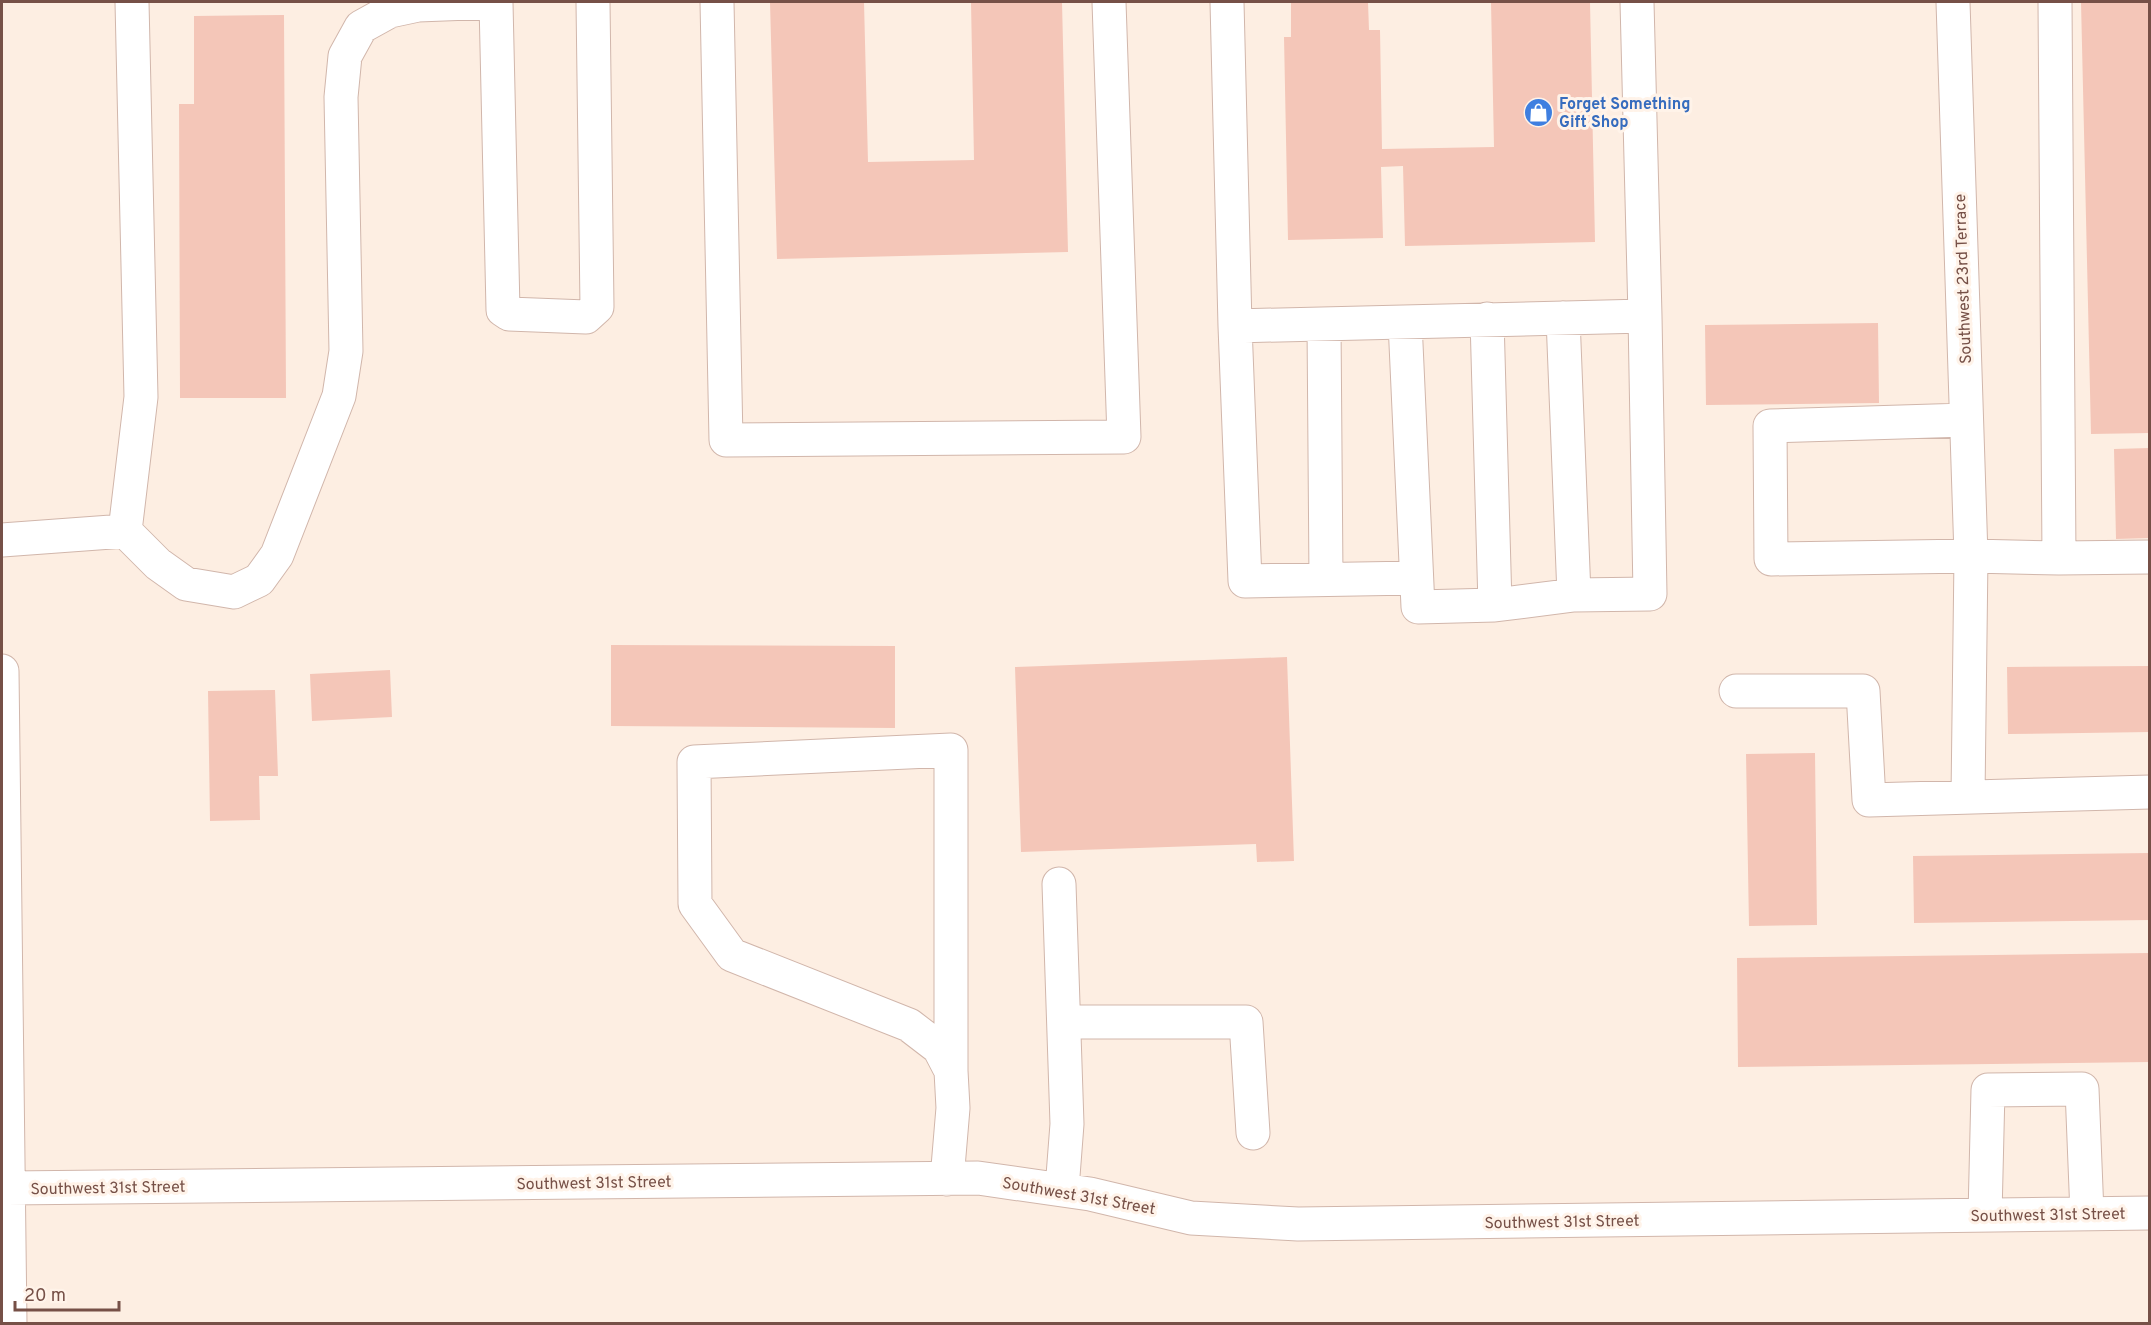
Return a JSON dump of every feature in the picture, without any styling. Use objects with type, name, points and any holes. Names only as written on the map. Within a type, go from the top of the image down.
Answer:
[{"type":"street","points":[[124,531],[141,397],[132,2]]},
{"type":"street","points":[[2,540],[124,531],[158,564],[186,584],[234,592],[259,580],[277,555],[339,396],[346,351],[341,97],[345,56],[361,27],[390,11],[418,5],[496,2],[503,310],[509,314],[586,316],[597,307],[593,2]]},
{"type":"street","points":[[717,2],[726,440],[1124,437],[1109,2]]},
{"type":"street","points":[[1227,2],[1235,326],[1245,581],[1416,578]]},
{"type":"street","points":[[1405,322],[1418,607],[1495,605],[1574,595],[1650,594],[1636,2]]},
{"type":"street","name":"Southwest 23rd Terrace","points":[[1953,2],[1971,556],[1968,797]]},
{"type":"street","points":[[2055,2],[2059,558]]},
{"type":"street","points":[[1235,326],[1645,316]]},
{"type":"street","points":[[1563,318],[1574,595]]},
{"type":"street","points":[[1486,319],[1495,605]]},
{"type":"street","points":[[1324,324],[1326,578]]},
{"type":"street","points":[[1966,420],[1770,426],[1771,559],[1971,556],[2150,557]]},
{"type":"street","points":[[2,671],[4,1120],[10,1323]]},
{"type":"street","points":[[1736,692],[1863,692],[1869,800],[2150,792]]},
{"type":"street","points":[[947,1179],[953,1108],[951,750],[694,762],[695,904],[732,955],[909,1025],[939,1048],[951,1071]]},
{"type":"street","points":[[1059,884],[1067,1124],[1062,1189]]},
{"type":"street","points":[[1064,1022],[1246,1022],[1253,1133]]},
{"type":"street","points":[[1985,1215],[1988,1090],[2082,1089],[2087,1214]]},
{"type":"street","name":"Southwest 31st Street","points":[[7,1188],[978,1178],[1062,1189],[1191,1218],[1298,1224],[2150,1213]]},
{"type":"building","points":[[770,2],[864,2],[868,162],[974,160],[971,2],[1062,2],[1068,252],[777,259]]},
{"type":"building","points":[[1291,2],[1368,2],[1369,30],[1380,30],[1382,149],[1494,147],[1491,2],[1590,2],[1595,242],[1405,246],[1403,166],[1381,167],[1383,238],[1288,240],[1284,37],[1291,37]]},
{"type":"building","points":[[2081,2],[2150,2],[2150,433],[2091,434]]},
{"type":"building","points":[[284,15],[286,398],[180,398],[179,104],[194,104],[194,16]]},
{"type":"building","points":[[1878,323],[1879,403],[1706,405],[1705,325]]},
{"type":"building","points":[[2150,448],[2150,538],[2116,539],[2114,449]]},
{"type":"building","points":[[611,645],[895,646],[895,728],[611,726]]},
{"type":"building","points":[[1287,657],[1294,861],[1257,862],[1256,844],[1021,852],[1015,667]]},
{"type":"building","points":[[2150,666],[2150,732],[2008,734],[2007,667]]},
{"type":"building","points":[[390,670],[392,717],[312,721],[310,674]]},
{"type":"building","points":[[275,690],[278,776],[259,776],[260,820],[210,821],[208,691]]},
{"type":"building","points":[[1815,753],[1817,925],[1749,926],[1746,754]]},
{"type":"building","points":[[2150,853],[2150,920],[1914,923],[1913,856]]},
{"type":"building","points":[[2150,953],[2150,1062],[1738,1067],[1737,958]]},
{"type":"place","name":"Forget Something Gift Shop","points":[[1538,112]]}]
